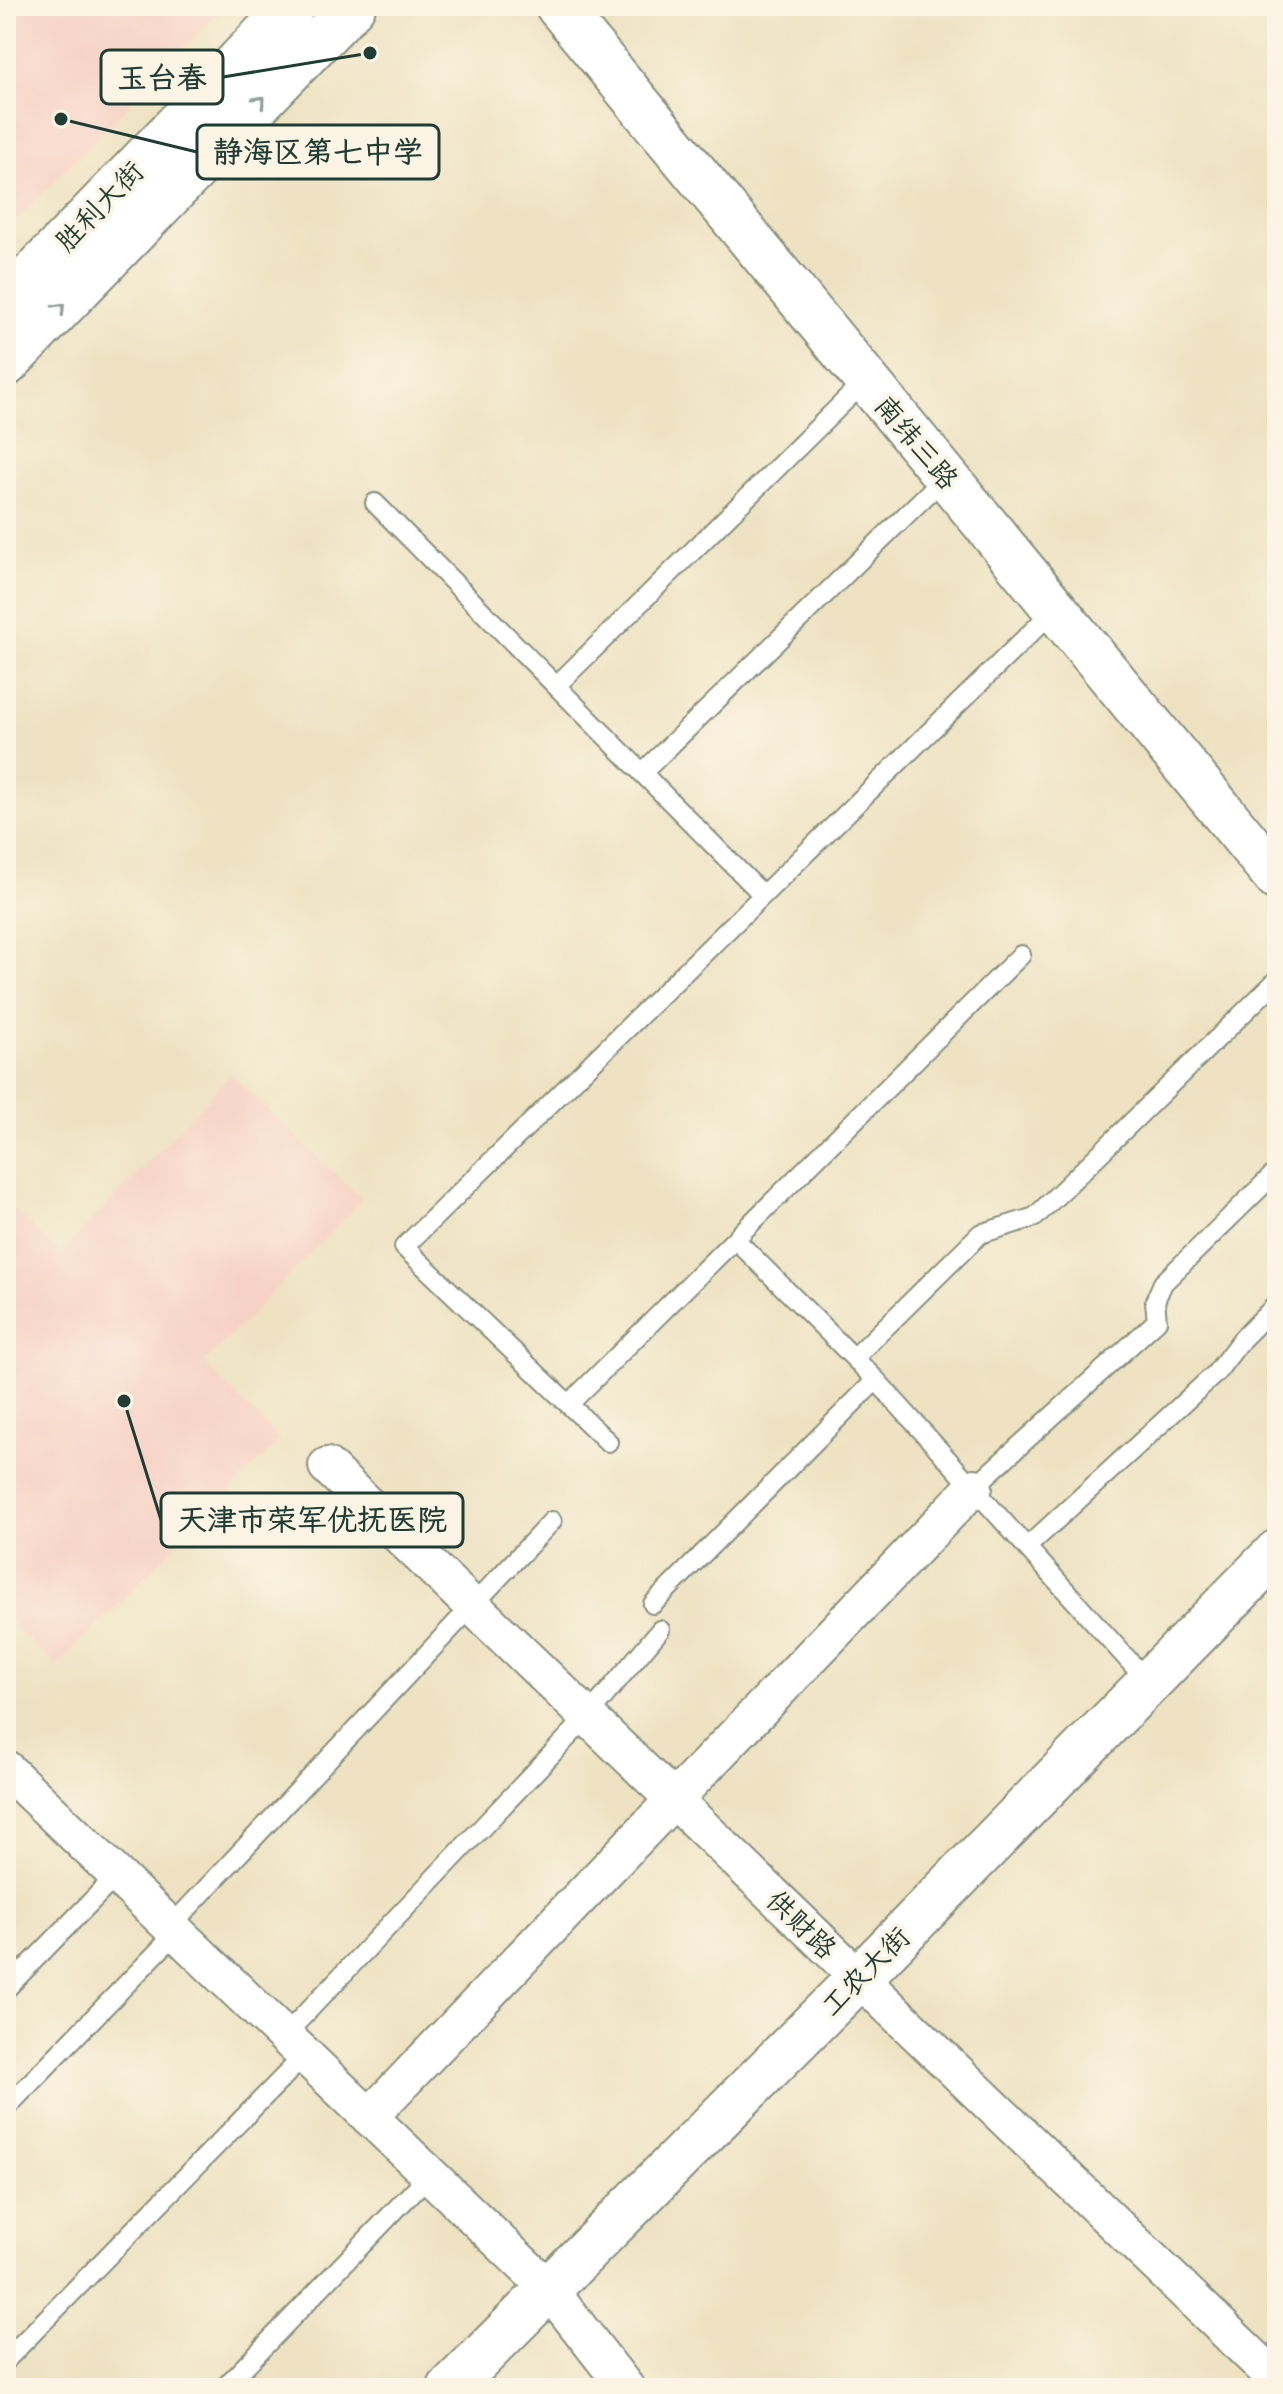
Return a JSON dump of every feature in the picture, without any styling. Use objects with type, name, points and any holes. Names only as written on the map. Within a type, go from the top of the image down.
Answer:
[{"type":"street","name":"胜利大街","points":[[6,302],[292,6]]},
{"type":"street","points":[[6,364],[353,6]]},
{"type":"street","name":"南纬三路","points":[[558,6],[1277,878]]},
{"type":"street","name":"供财路","points":[[327,1466],[1277,2380]]},
{"type":"street","points":[[369,2117],[974,1487]]},
{"type":"street","name":"工农大街","points":[[450,2388],[859,1978],[1277,1552]]},
{"type":"street","points":[[6,1769],[548,2288],[626,2388]]},
{"type":"lane","points":[[556,686],[866,380]]},
{"type":"lane","points":[[642,773],[946,476]]},
{"type":"lane","points":[[375,503],[763,895]]},
{"type":"lane","points":[[608,1442],[404,1247],[1055,609]]},
{"type":"lane","points":[[569,1404],[1021,955]]},
{"type":"lane","points":[[854,1358],[980,1234],[1035,1217],[1277,980]]},
{"type":"lane","points":[[974,1487],[1157,1321],[1155,1301],[1163,1283],[1277,1171]]},
{"type":"lane","points":[[736,1240],[876,1380],[1149,1683]]},
{"type":"lane","points":[[1027,1547],[1216,1373],[1242,1339],[1277,1304]]},
{"type":"lane","points":[[653,1604],[876,1380]]},
{"type":"lane","points":[[6,2108],[552,1521]]},
{"type":"lane","points":[[6,2360],[295,2045],[587,1717],[660,1630]]},
{"type":"lane","points":[[6,1989],[117,1875]]},
{"type":"lane","points":[[224,2388],[429,2175]]},
{"type":"shaded area","points":[[6,6],[225,6],[6,231]]},
{"type":"shaded area","points":[[231,1074],[362,1200],[204,1363],[280,1440],[56,1667],[6,1618],[6,1202],[61,1254]]},
{"type":"place","name":"玉台春","points":[[370,53]]},
{"type":"place","name":"静海区第七中学","points":[[61,119]]},
{"type":"place","name":"天津市荣军优抚医院","points":[[124,1401]]}]
